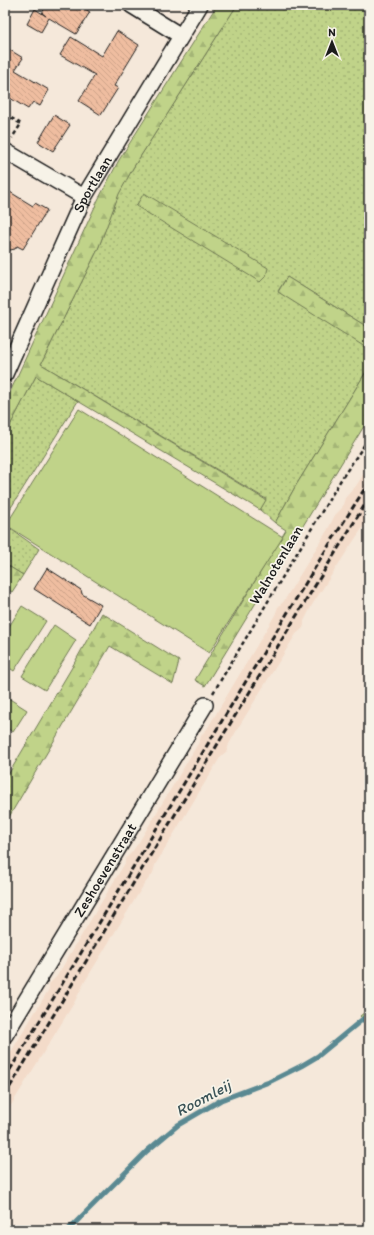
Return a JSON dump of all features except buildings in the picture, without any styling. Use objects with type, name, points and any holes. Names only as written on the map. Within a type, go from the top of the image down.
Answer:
[{"type":"street","points":[[131,5],[181,36]]},
{"type":"street","name":"Sportlaan","points":[[5,374],[84,197],[200,5]]},
{"type":"street","points":[[7,147],[84,197]]},
{"type":"street","name":"Zeshoevenstraat","points":[[5,1036],[205,705]]},
{"type":"path","points":[[5,114],[21,124],[7,147]]},
{"type":"path","name":"Walnotenlaan","points":[[205,705],[342,478],[369,438]]},
{"type":"shaded area","points":[[369,465],[369,518],[312,605],[304,621],[303,628],[296,634],[241,723],[229,744],[227,751],[221,756],[155,865],[153,873],[143,886],[84,983],[74,1003],[5,1115],[5,1062],[49,989],[49,984],[57,976],[125,863],[125,859],[139,842],[199,742],[202,734],[207,729],[275,615],[278,607],[284,601],[335,515],[342,508],[345,498],[356,486]]},
{"type":"green space","points":[[217,5],[237,5],[133,168],[119,194],[98,249],[41,364],[266,500],[260,510],[36,376],[5,435],[5,403],[98,200],[119,160]]},
{"type":"green space","points":[[237,5],[369,5],[369,328],[287,277],[278,291],[365,346],[369,340],[369,367],[295,487],[275,523],[260,510],[266,499],[41,364],[98,249],[119,193],[133,168]]},
{"type":"green space","points":[[144,193],[268,268],[266,276],[260,282],[136,206]]},
{"type":"green space","points":[[287,277],[369,328],[369,340],[365,347],[278,292]]},
{"type":"green space","points":[[369,367],[369,418],[205,686],[195,680],[286,530],[275,523],[295,487]]},
{"type":"green space","points":[[36,376],[78,401],[5,517],[5,435]]},
{"type":"green space","points":[[79,409],[283,537],[209,653],[6,525]]},
{"type":"green space","points":[[5,525],[39,549],[23,575],[5,564]]},
{"type":"green space","points":[[5,564],[23,575],[12,592],[5,588]]},
{"type":"green space","points":[[22,606],[46,621],[14,671],[5,665],[5,633]]},
{"type":"green space","points":[[102,613],[179,661],[173,684],[110,646],[6,822],[5,780],[71,669]]},
{"type":"green space","points":[[54,625],[76,640],[45,690],[22,676]]},
{"type":"green space","points":[[5,696],[27,710],[13,732],[5,727]]},
{"type":"green space","points":[[369,1009],[369,1026],[360,1016]]},
{"type":"waterway","name":"Roomleij","points":[[68,1230],[147,1151],[178,1125],[221,1100],[269,1082],[301,1066],[318,1056],[369,1014]]},
{"type":"railway","points":[[5,1078],[319,561],[369,482]]},
{"type":"railway","points":[[5,1095],[369,498]]}]
